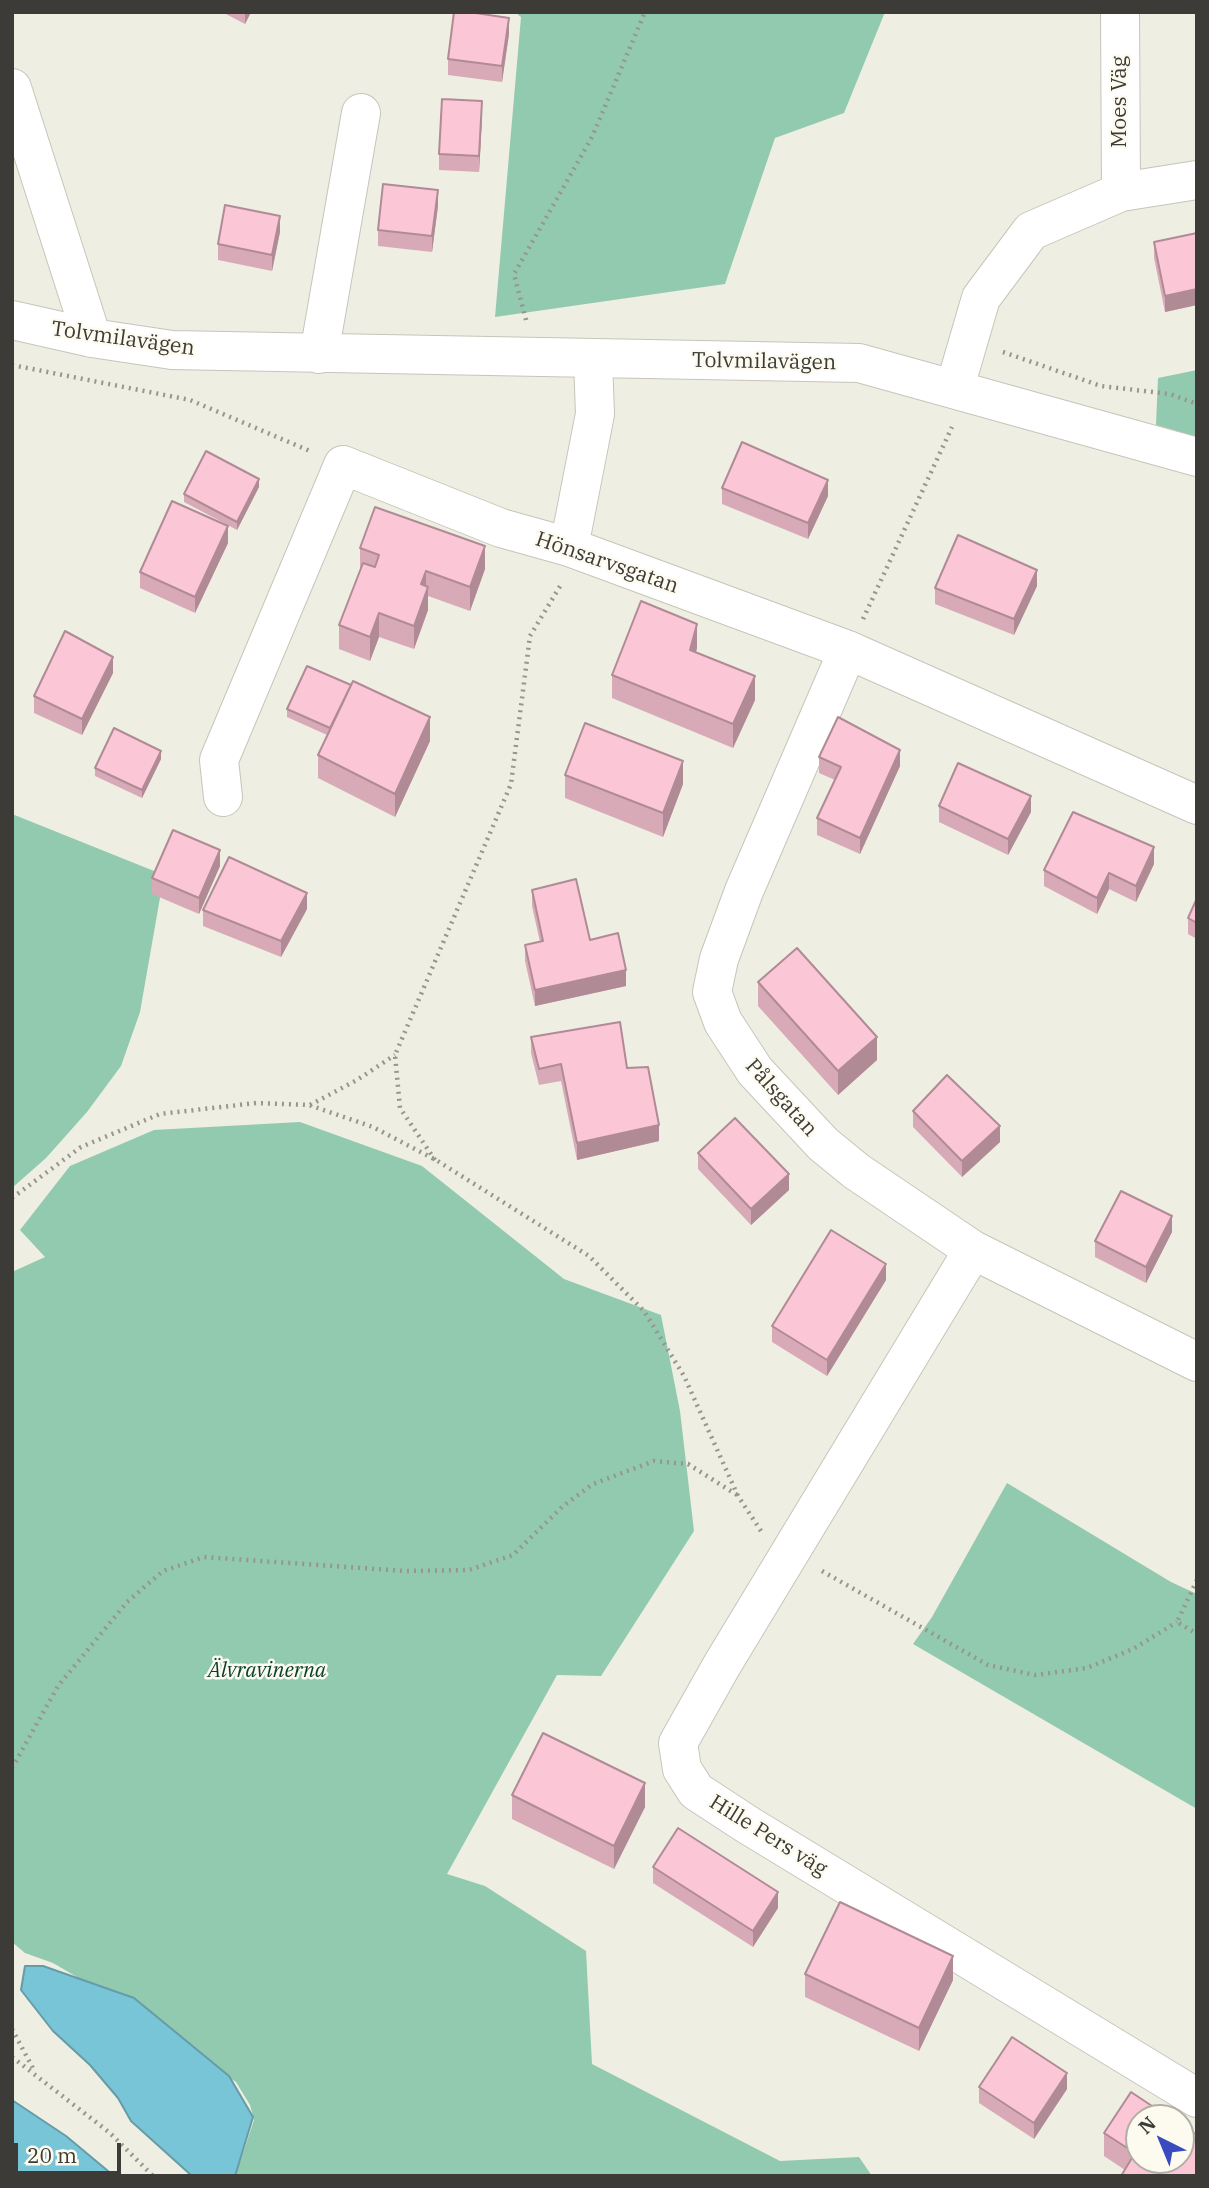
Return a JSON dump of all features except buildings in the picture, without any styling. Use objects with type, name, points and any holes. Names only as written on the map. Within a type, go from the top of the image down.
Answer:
[{"type":"street","name":"Moes Väg","points":[[1120,12],[1121,192]]},
{"type":"street","points":[[12,89],[92,338]]},
{"type":"street","points":[[319,354],[360,113]]},
{"type":"street","points":[[962,389],[969,340],[981,298],[1031,231],[1121,192],[1197,180]]},
{"type":"street","name":"Tolvmilavägen","points":[[12,320],[92,338],[172,350],[859,363],[962,389],[1197,457]]},
{"type":"street","points":[[575,549],[595,414],[593,360]]},
{"type":"street","points":[[223,797],[219,760],[343,466]]},
{"type":"street","name":"Hönsarvsgatan","points":[[343,466],[501,528],[575,549],[848,650],[1197,805]]},
{"type":"street","name":"Pålsgatan","points":[[848,650],[744,891],[719,958],[712,992],[738,1049],[824,1144],[856,1171],[973,1250],[1197,1362]]},
{"type":"street","name":"Hille Pers väg","points":[[973,1250],[678,1743],[682,1769],[696,1791],[1197,2098]]},
{"type":"path","points":[[536,355],[514,274],[592,137],[645,12]]},
{"type":"path","points":[[969,340],[1101,387],[1170,394],[1197,404]]},
{"type":"path","points":[[12,365],[190,400],[343,466]]},
{"type":"path","points":[[848,650],[962,389]]},
{"type":"path","points":[[436,1160],[400,1108],[395,1055],[511,783],[530,636],[575,549]]},
{"type":"path","points":[[309,1105],[357,1080],[395,1055]]},
{"type":"path","points":[[12,1198],[81,1147],[160,1114],[256,1103],[309,1105],[373,1127],[436,1160],[589,1256],[644,1311],[684,1376],[738,1496],[760,1530],[791,1552],[920,1629],[988,1665],[1035,1675],[1087,1668],[1133,1648],[1177,1622],[1197,1580]]},
{"type":"path","points":[[12,1769],[58,1686],[127,1602],[163,1571],[204,1557],[405,1571],[469,1570],[513,1555],[563,1506],[593,1484],[654,1461],[688,1464],[738,1496]]},
{"type":"path","points":[[1177,1622],[1197,1634]]},
{"type":"path","points":[[12,2029],[36,2073]]},
{"type":"path","points":[[12,2057],[110,2133],[153,2176]]},
{"type":"green space","points":[[515,12],[885,12],[844,113],[775,138],[725,284],[495,317],[521,17]]},
{"type":"green space","points":[[1197,370],[1197,437],[1156,425],[1158,378]]},
{"type":"green space","points":[[12,814],[164,875],[140,1012],[121,1066],[87,1112],[46,1158],[12,1188]]},
{"type":"green space","name":"Älvravinerna","points":[[300,1122],[422,1166],[564,1279],[661,1315],[680,1411],[694,1531],[601,1676],[557,1675],[447,1874],[485,1886],[586,1951],[592,2064],[780,2161],[859,2157],[872,2176],[230,2176],[240,2162],[254,2120],[250,2105],[236,2082],[82,1980],[53,1963],[25,1953],[12,1942],[12,1272],[45,1257],[20,1230],[70,1166],[154,1130]]},
{"type":"green space","points":[[1007,1483],[1171,1582],[1197,1594],[1197,1809],[913,1644],[932,1617]]},
{"type":"water","points":[[25,1966],[43,1966],[134,1998],[229,2076],[253,2117],[235,2176],[192,2176],[131,2121],[118,2098],[90,2065],[53,2031],[21,1990]]},
{"type":"water","points":[[12,2100],[66,2136],[114,2176],[12,2176]]}]
